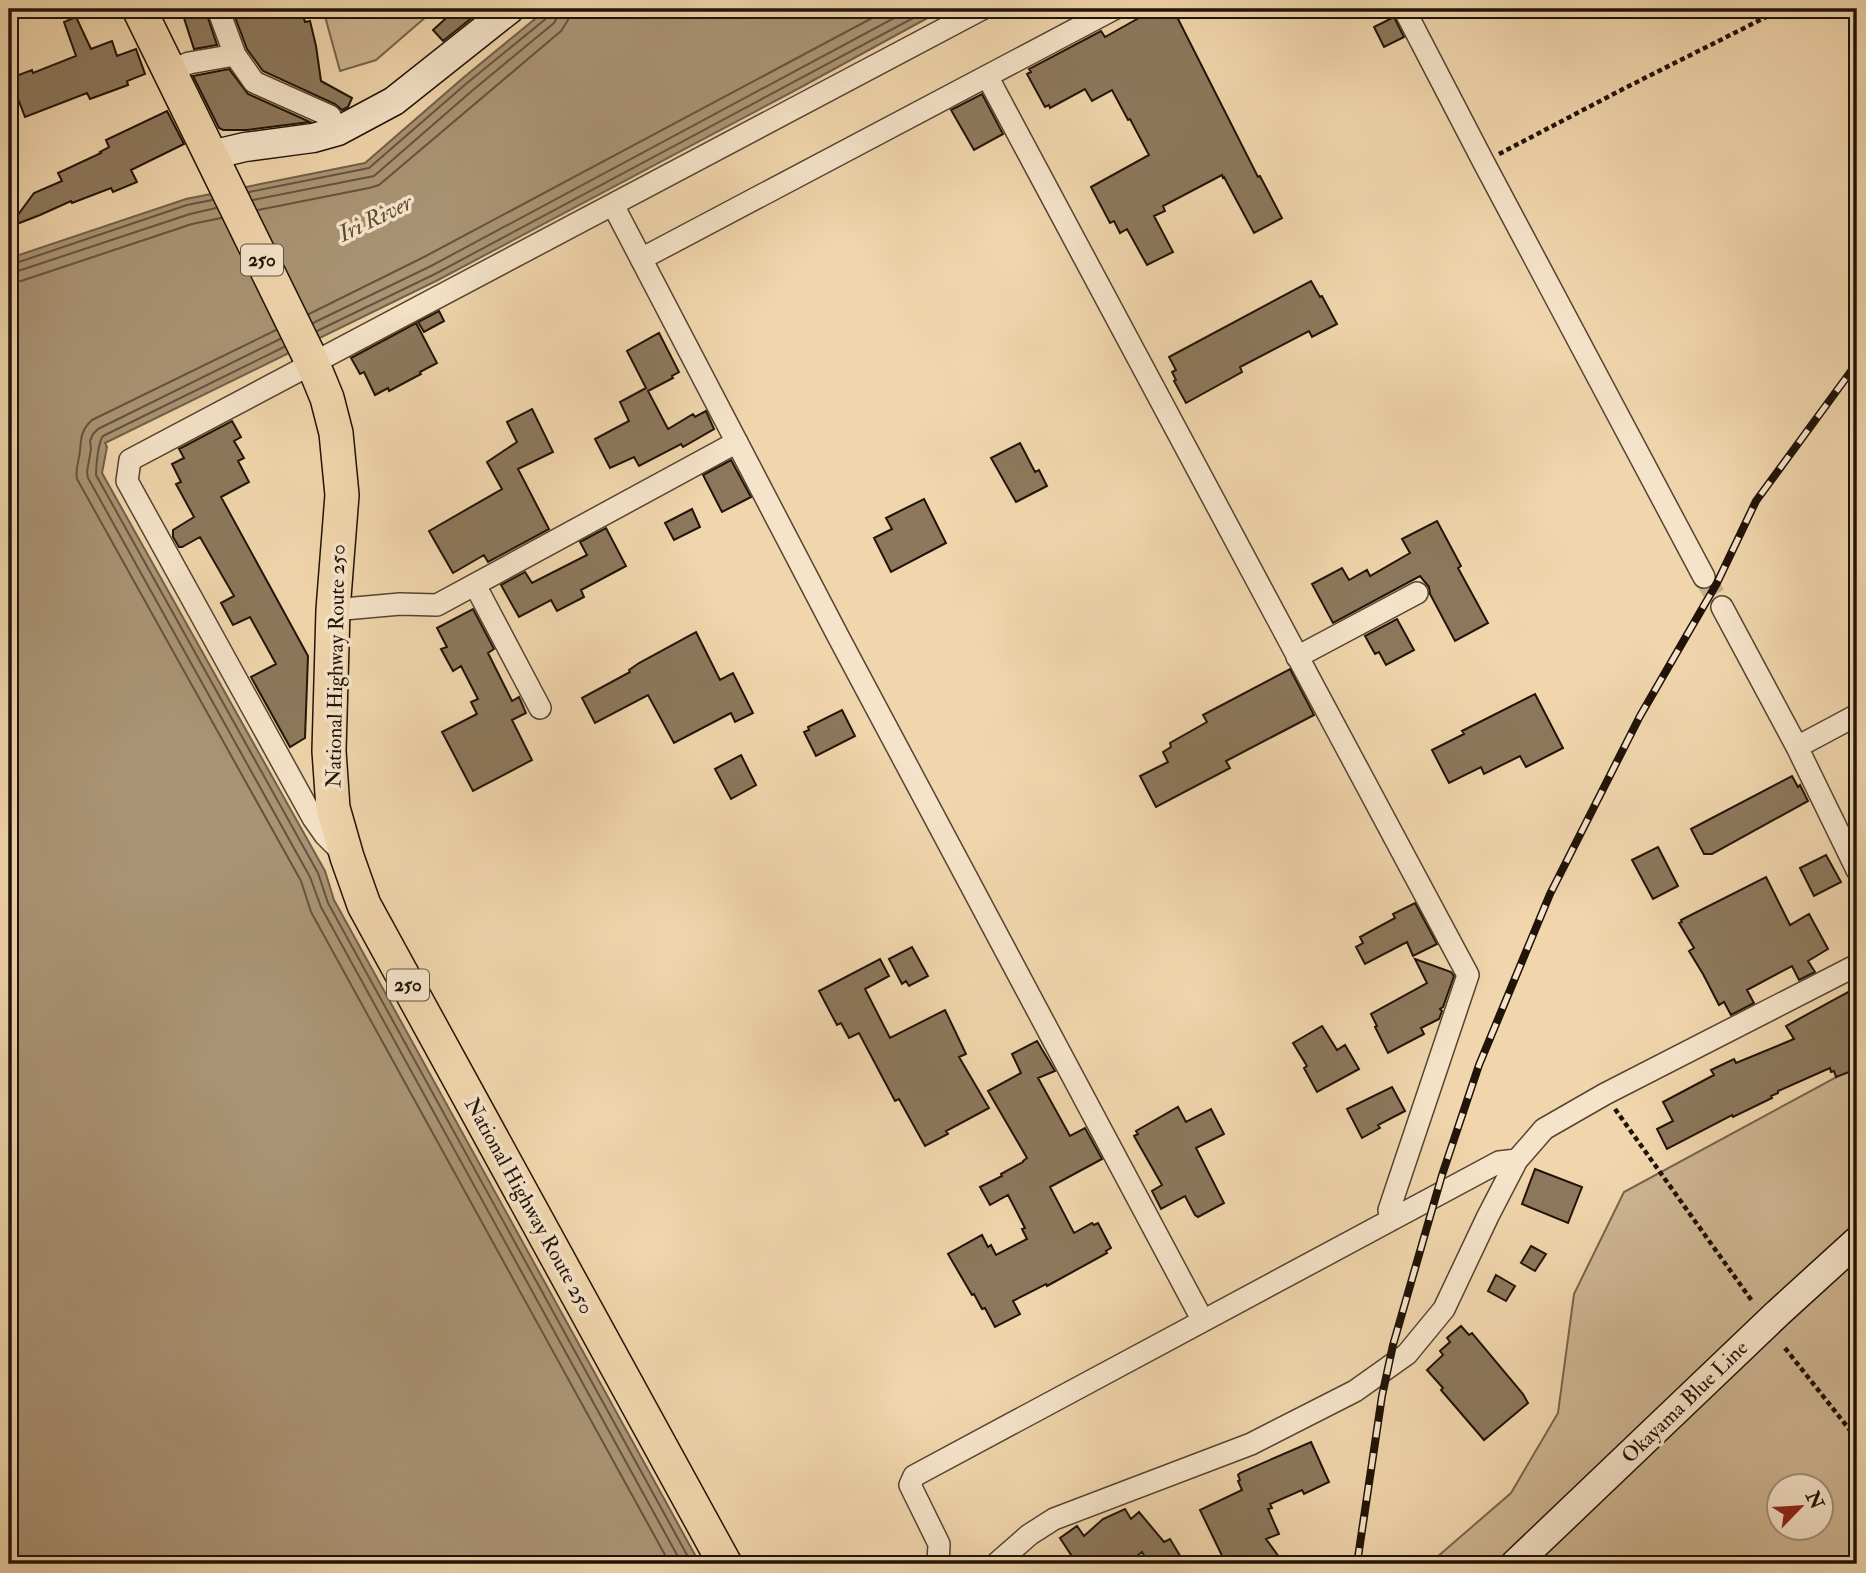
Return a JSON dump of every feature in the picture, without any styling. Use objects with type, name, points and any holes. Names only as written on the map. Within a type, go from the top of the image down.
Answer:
[{"type":"highway","name":"National Highway Route 250","points":[[139,9],[309,356],[327,398],[336,433],[342,495],[333,610],[329,751],[333,808],[346,857],[364,905],[725,1564]]},
{"type":"main road","points":[[215,164],[245,147],[313,138],[338,131],[394,101],[510,9]]},
{"type":"main road","name":"Okayama Blue Line","points":[[1515,1564],[1857,1241]]},
{"type":"street","points":[[218,9],[234,55],[254,82],[330,116],[338,131]]},
{"type":"street","points":[[346,857],[313,818],[127,481],[130,460],[309,356],[613,205],[982,9]]},
{"type":"street","points":[[641,259],[1114,9]]},
{"type":"street","points":[[1404,9],[1704,577]]},
{"type":"street","points":[[170,71],[188,62],[234,55]]},
{"type":"street","points":[[987,76],[1468,975],[1389,1210],[1391,1220]]},
{"type":"street","points":[[613,205],[1203,1321]]},
{"type":"street","points":[[333,610],[400,604],[437,605],[737,442]]},
{"type":"street","points":[[475,584],[540,708]]},
{"type":"street","points":[[1297,657],[1417,593]]},
{"type":"street","points":[[1722,607],[1797,747],[1857,870]]},
{"type":"street","points":[[1797,747],[1857,715]]},
{"type":"street","points":[[996,1564],[1029,1535],[1054,1519],[1251,1444],[1355,1391],[1407,1354],[1444,1309],[1517,1160],[1544,1129],[1605,1094],[1857,964]]},
{"type":"street","points":[[937,1564],[939,1544],[910,1485],[914,1476],[1499,1162],[1517,1160]]},
{"type":"path","points":[[1484,163],[1782,9]]},
{"type":"path","points":[[1605,1094],[1752,1301]]},
{"type":"path","points":[[1786,1348],[1857,1439]]},
{"type":"shaded area","points":[[323,9],[435,9],[376,60],[340,71]]},
{"type":"shaded area","points":[[1857,1066],[1857,1564],[1429,1564],[1511,1493],[1558,1413],[1574,1294],[1624,1192]]},
{"type":"water","name":"Iri River","points":[[547,9],[944,9],[438,280],[105,443],[107,447],[102,473],[325,871],[334,900],[700,1564],[9,1564],[9,249],[13,257],[186,199],[365,163]]},
{"type":"building","points":[[205,9],[217,45],[194,49],[182,12]]},
{"type":"building","points":[[232,9],[301,9],[305,22],[310,21],[321,81],[352,98],[348,107],[342,110],[335,104],[263,71],[247,49]]},
{"type":"building","points":[[456,9],[483,9],[443,41],[433,30]]},
{"type":"building","points":[[1155,9],[1173,9],[1258,177],[1260,176],[1282,218],[1254,233],[1222,175],[1163,206],[1165,211],[1154,216],[1173,252],[1147,265],[1127,229],[1120,233],[1114,221],[1110,223],[1091,187],[1149,155],[1112,90],[1092,101],[1085,89],[1050,108],[1049,105],[1045,107],[1027,74],[1031,72],[1029,69],[1101,31],[1105,37]]},
{"type":"building","points":[[76,17],[91,49],[112,41],[117,56],[136,49],[145,74],[127,81],[128,85],[90,99],[87,93],[25,117],[12,83],[15,82],[13,77],[32,70],[33,73],[76,56],[64,22]]},
{"type":"building","points":[[1394,17],[1404,37],[1384,47],[1374,27]]},
{"type":"building","points":[[229,69],[248,94],[310,122],[247,130],[219,128],[193,76]]},
{"type":"building","points":[[982,94],[1003,134],[974,150],[951,110]]},
{"type":"building","points":[[167,111],[184,144],[131,170],[137,182],[113,192],[111,188],[72,203],[71,201],[9,227],[34,193],[62,181],[58,173],[101,153],[109,147],[106,140]]},
{"type":"building","points":[[1311,281],[1337,324],[1312,337],[1309,331],[1240,367],[1242,372],[1186,403],[1174,381],[1176,380],[1172,372],[1176,370],[1169,357]]},
{"type":"building","points":[[439,311],[444,321],[424,332],[418,322]]},
{"type":"building","points":[[416,323],[437,363],[389,391],[388,388],[375,395],[364,372],[360,374],[351,358]]},
{"type":"building","points":[[659,333],[679,372],[648,391],[668,429],[693,414],[695,417],[706,411],[714,429],[683,447],[681,444],[639,466],[634,457],[610,468],[595,439],[629,421],[620,402],[646,388],[627,351]]},
{"type":"building","points":[[532,409],[553,452],[518,469],[549,529],[488,562],[484,555],[453,573],[429,531],[502,489],[487,462],[517,442],[507,422]]},
{"type":"building","points":[[232,421],[241,437],[234,441],[244,458],[238,461],[249,482],[221,497],[308,656],[305,738],[290,747],[251,677],[276,664],[250,617],[233,625],[221,603],[234,596],[200,537],[179,547],[173,537],[173,530],[194,517],[176,484],[181,482],[172,464],[184,458],[179,449]]},
{"type":"building","points":[[1020,443],[1035,472],[1039,470],[1047,486],[1016,502],[991,458]]},
{"type":"building","points":[[731,460],[751,497],[722,512],[703,475]]},
{"type":"building","points":[[924,499],[946,543],[891,572],[874,538],[892,529],[886,518]]},
{"type":"building","points":[[692,509],[700,527],[674,540],[665,523]]},
{"type":"building","points":[[1437,521],[1461,566],[1458,568],[1488,623],[1455,641],[1430,594],[1429,587],[1420,576],[1333,623],[1312,584],[1342,568],[1349,580],[1367,570],[1370,576],[1410,553],[1402,539]]},
{"type":"building","points":[[606,528],[626,566],[581,590],[584,597],[557,611],[551,600],[519,617],[501,585],[525,572],[532,583],[587,555],[580,542]]},
{"type":"building","points":[[473,609],[494,649],[488,653],[512,701],[519,697],[526,713],[512,720],[532,760],[473,791],[442,732],[477,714],[471,702],[478,699],[461,666],[453,671],[441,649],[447,647],[437,628]]},
{"type":"building","points":[[1397,619],[1414,650],[1386,665],[1379,652],[1375,654],[1365,636]]},
{"type":"building","points":[[696,632],[720,680],[733,673],[753,713],[735,722],[731,713],[674,743],[648,695],[595,723],[582,698]]},
{"type":"building","points":[[1290,669],[1314,715],[1226,761],[1230,768],[1156,807],[1140,776],[1168,762],[1163,752],[1171,747],[1170,743],[1207,722],[1203,715]]},
{"type":"building","points":[[1535,694],[1563,748],[1526,767],[1520,756],[1484,774],[1481,767],[1449,783],[1432,750],[1464,734],[1462,731]]},
{"type":"building","points":[[842,710],[855,736],[816,756],[804,732],[809,730],[808,727]]},
{"type":"building","points":[[741,755],[756,785],[731,799],[715,769]]},
{"type":"building","points":[[1792,776],[1808,801],[1712,854],[1704,854],[1691,829]]},
{"type":"building","points":[[1658,847],[1678,886],[1653,899],[1632,860]]},
{"type":"building","points":[[1826,855],[1841,882],[1814,896],[1800,868]]},
{"type":"building","points":[[1766,877],[1790,925],[1809,914],[1828,949],[1808,961],[1815,972],[1799,980],[1792,966],[1747,990],[1754,1003],[1731,1015],[1724,1002],[1719,1005],[1689,951],[1694,948],[1679,923]]},
{"type":"building","points":[[1415,903],[1437,944],[1413,956],[1407,942],[1365,964],[1356,947],[1363,943],[1360,937],[1395,918],[1393,914]]},
{"type":"building","points":[[912,947],[928,976],[909,986],[906,981],[902,984],[889,959]]},
{"type":"building","points":[[880,959],[889,976],[865,989],[890,1038],[945,1010],[966,1054],[959,1057],[989,1108],[946,1131],[948,1134],[925,1146],[899,1099],[895,1101],[859,1033],[849,1038],[841,1023],[837,1025],[819,991]]},
{"type":"building","points":[[1415,959],[1451,972],[1454,976],[1440,1009],[1442,1011],[1439,1019],[1421,1028],[1424,1034],[1388,1053],[1371,1014],[1427,983]]},
{"type":"building","points":[[1848,992],[1857,1009],[1857,1069],[1836,1077],[1830,1068],[1778,1091],[1772,1098],[1733,1117],[1732,1115],[1667,1149],[1657,1129],[1673,1121],[1663,1102],[1714,1075],[1711,1070],[1734,1059],[1736,1063],[1794,1039],[1786,1026]]},
{"type":"building","points":[[1322,1026],[1337,1050],[1345,1045],[1359,1069],[1317,1092],[1304,1068],[1307,1066],[1293,1043]]},
{"type":"building","points":[[1037,1041],[1055,1071],[1038,1078],[1070,1136],[1085,1128],[1102,1159],[1050,1187],[1074,1233],[1092,1223],[1098,1223],[1111,1248],[1107,1253],[1047,1286],[1046,1284],[1013,1301],[1020,1314],[995,1327],[948,1254],[982,1235],[996,1255],[1027,1239],[1022,1229],[1025,1228],[1008,1195],[990,1205],[980,1187],[1002,1176],[1001,1174],[1027,1158],[988,1091],[1021,1073],[1012,1054]]},
{"type":"building","points":[[1392,1087],[1405,1111],[1378,1125],[1380,1128],[1362,1138],[1347,1109]]},
{"type":"building","points":[[1178,1107],[1186,1122],[1211,1109],[1224,1134],[1196,1148],[1224,1203],[1198,1217],[1185,1196],[1161,1209],[1152,1191],[1162,1185],[1134,1136],[1138,1134],[1136,1131]]},
{"type":"building","points":[[1535,1169],[1582,1187],[1568,1223],[1522,1204]]},
{"type":"building","points":[[1531,1246],[1546,1254],[1535,1271],[1521,1263]]},
{"type":"building","points":[[1496,1275],[1515,1286],[1506,1301],[1488,1291]]},
{"type":"building","points":[[1461,1326],[1469,1335],[1472,1333],[1528,1403],[1484,1440],[1427,1370],[1443,1355],[1440,1351],[1450,1342],[1447,1338]]},
{"type":"building","points":[[1311,1442],[1329,1482],[1304,1494],[1302,1490],[1270,1504],[1272,1508],[1268,1509],[1279,1534],[1266,1539],[1284,1564],[1226,1564],[1200,1510],[1242,1490],[1238,1481],[1240,1473]]},
{"type":"building","points":[[1125,1509],[1131,1519],[1139,1512],[1164,1542],[1170,1539],[1185,1564],[1149,1564],[1142,1552],[1126,1564],[1077,1564],[1060,1538],[1077,1526],[1084,1536],[1103,1519]]},
{"type":"tunnel","points":[[1704,577],[1722,607]]},
{"type":"railway","points":[[1357,1564],[1382,1396],[1393,1345],[1442,1175],[1479,1065],[1550,894],[1640,716],[1717,583],[1756,501],[1857,363]]}]
